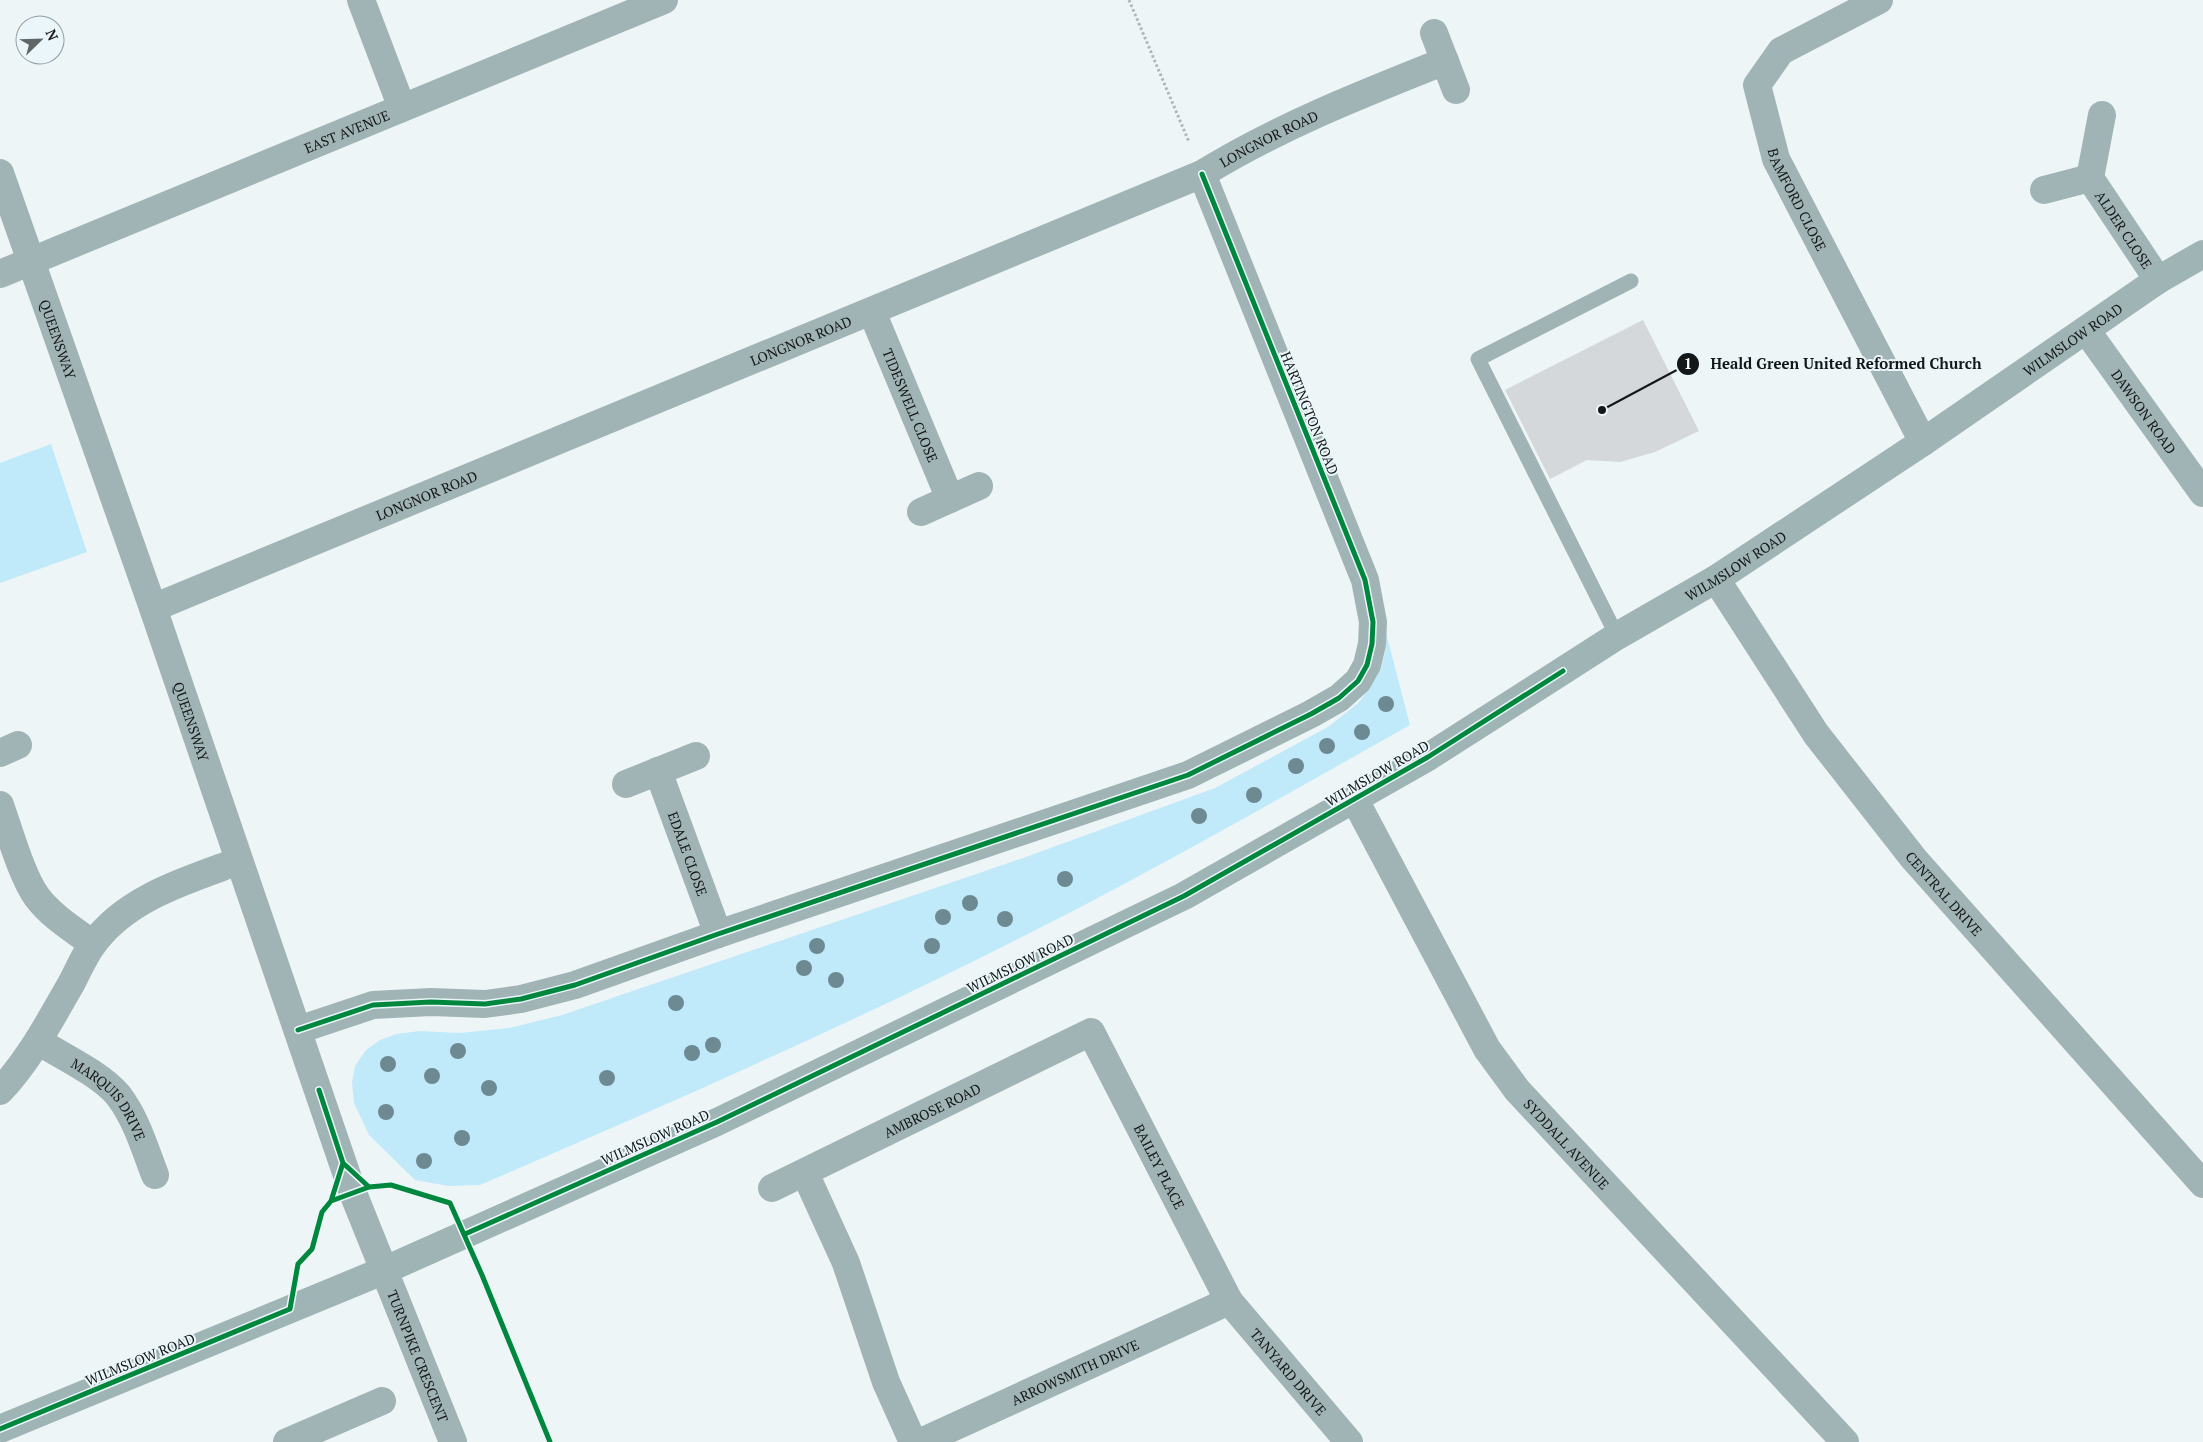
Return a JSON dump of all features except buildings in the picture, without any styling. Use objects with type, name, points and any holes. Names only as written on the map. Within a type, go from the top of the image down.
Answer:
[{"type":"main road","name":"WILMSLOW ROAD","points":[[0,1429],[385,1270],[716,1122],[1184,896],[1428,757],[1617,636],[1716,579],[1923,442],[2158,280],[2203,254]]},
{"type":"street","points":[[361,0],[402,108]]},
{"type":"street","name":"EAST AVENUE","points":[[0,274],[664,0]]},
{"type":"street","name":"BAMFORD CLOSE","points":[[1879,0],[1781,50],[1757,86],[1776,159],[1923,442]]},
{"type":"street","points":[[1434,33],[1456,90]]},
{"type":"street","name":"LONGNOR ROAD","points":[[153,608],[1202,174],[1237,152],[1274,133],[1445,62]]},
{"type":"street","name":"ALDER CLOSE","points":[[2102,115],[2090,178],[2158,280]]},
{"type":"street","name":"QUEENSWAY","points":[[0,173],[30,263],[153,608],[353,1193],[385,1270]]},
{"type":"street","name":"HARTINGTON ROAD","points":[[718,934],[1188,775],[1311,714],[1339,698],[1358,680],[1367,665],[1372,644],[1373,622],[1365,580],[1202,174]]},
{"type":"street","name":"ALDER CLOSE","points":[[2044,190],[2090,178]]},
{"type":"street","name":"TIDESWELL CLOSE","points":[[872,312],[950,499]]},
{"type":"street","name":"DAWSON ROAD","points":[[2086,330],[2203,493]]},
{"type":"street","points":[[921,512],[979,486]]},
{"type":"street","name":"CENTRAL DRIVE","points":[[1716,579],[1816,734],[1914,859],[2203,1184]]},
{"type":"street","points":[[626,784],[696,756]]},
{"type":"street","name":"EDALE CLOSE","points":[[658,771],[718,934]]},
{"type":"street","name":"SYDDALL AVENUE","points":[[1355,800],[1487,1049],[1518,1090],[1845,1442]]},
{"type":"street","points":[[0,805],[28,879],[37,897],[50,912],[93,944]]},
{"type":"street","points":[[0,1092],[16,1074],[38,1041],[93,944],[115,921],[153,896],[239,861]]},
{"type":"street","points":[[298,1030],[373,1005],[431,1002],[485,1004],[521,999],[575,985],[718,934]]},
{"type":"street","name":"AMBROSE ROAD","points":[[772,1188],[1091,1032]]},
{"type":"street","name":"BAILEY PLACE","points":[[1091,1032],[1229,1301]]},
{"type":"street","name":"MARQUIS DRIVE","points":[[38,1041],[100,1080],[118,1095],[139,1134],[155,1176]]},
{"type":"street","points":[[805,1173],[846,1263],[886,1382],[914,1442]]},
{"type":"street","name":"TURNPIKE CRESCENT","points":[[385,1270],[453,1442]]},
{"type":"street","name":"ARROWSMITH DRIVE","points":[[921,1442],[1229,1301]]},
{"type":"street","name":"TANYARD DRIVE","points":[[1229,1301],[1349,1442]]},
{"type":"street","points":[[287,1442],[382,1401]]},
{"type":"lane","points":[[1617,636],[1478,359],[1631,281]]},
{"type":"path","points":[[1129,0],[1202,174]]},
{"type":"shaded area","points":[[51,444],[87,552],[0,583],[0,463]]},
{"type":"shaded area","points":[[1386,633],[1410,725],[1157,866],[1054,921],[938,979],[743,1070],[480,1185],[449,1186],[415,1180],[369,1135],[354,1103],[352,1082],[355,1066],[366,1050],[380,1040],[396,1034],[420,1031],[460,1033],[509,1028],[562,1015],[1023,858],[1215,788],[1328,727],[1357,704],[1368,691],[1381,668],[1385,652]]},
{"type":"cycle path","points":[[298,1030],[373,1005],[431,1002],[485,1004],[521,999],[575,985],[718,934],[1188,775],[1311,714],[1339,698],[1358,681],[1367,665],[1372,644],[1373,622],[1365,580],[1202,174]]},
{"type":"cycle path","points":[[465,1234],[717,1122],[1184,896],[1428,757],[1563,671]]},
{"type":"cycle path","points":[[319,1090],[343,1163],[369,1187]]},
{"type":"cycle path","points":[[0,1429],[290,1309],[298,1264],[312,1249],[322,1212],[331,1201],[343,1163]]},
{"type":"cycle path","points":[[331,1201],[369,1187],[391,1185],[450,1203],[482,1275],[550,1442]]},
{"type":"place","name":"Heald Green United Reformed Church","points":[[1602,410]]}]
